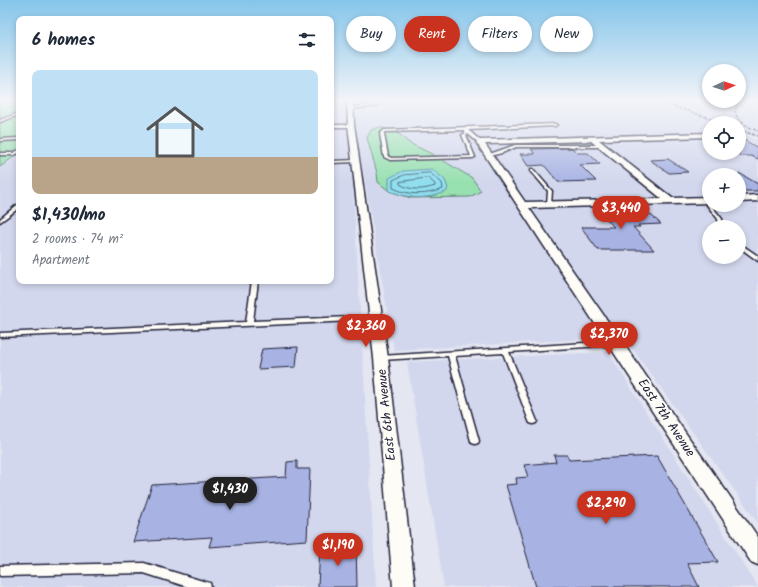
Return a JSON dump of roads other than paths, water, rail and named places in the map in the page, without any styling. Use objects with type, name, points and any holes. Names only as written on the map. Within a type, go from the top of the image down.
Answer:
[{"type":"street","name":"East 6th Avenue","points":[[351,128],[381,358],[404,587]]},
{"type":"street","points":[[480,142],[702,135]]},
{"type":"street","points":[[592,138],[670,201]]},
{"type":"street","name":"East 7th Avenue","points":[[480,142],[758,555]]},
{"type":"street","points":[[746,198],[758,198]]},
{"type":"street","points":[[523,204],[670,201],[702,202]]},
{"type":"lane","points":[[468,133],[464,136],[473,157],[391,159],[386,157],[382,134],[384,131],[479,128]]},
{"type":"lane","points":[[465,129],[480,142]]},
{"type":"lane","points":[[0,140],[16,139]]},
{"type":"lane","points":[[489,155],[515,146],[602,146]]},
{"type":"lane","points":[[0,154],[16,153]]},
{"type":"lane","points":[[334,162],[356,161]]},
{"type":"lane","points":[[532,170],[550,191],[549,204]]},
{"type":"lane","points":[[0,221],[16,208]]},
{"type":"lane","points":[[746,250],[758,259]]},
{"type":"lane","points":[[249,324],[255,284]]},
{"type":"lane","points":[[0,335],[376,318]]},
{"type":"lane","points":[[381,358],[616,343]]},
{"type":"lane","points":[[505,350],[533,421]]},
{"type":"lane","points":[[451,354],[474,441]]},
{"type":"lane","points":[[0,571],[144,568],[206,587]]},
{"type":"water","points":[[432,169],[445,180],[448,188],[446,192],[418,198],[389,191],[389,178],[403,171]]},
{"type":"railway","points":[[753,128],[758,131]]},
{"type":"railway","points":[[746,132],[758,136]]}]
